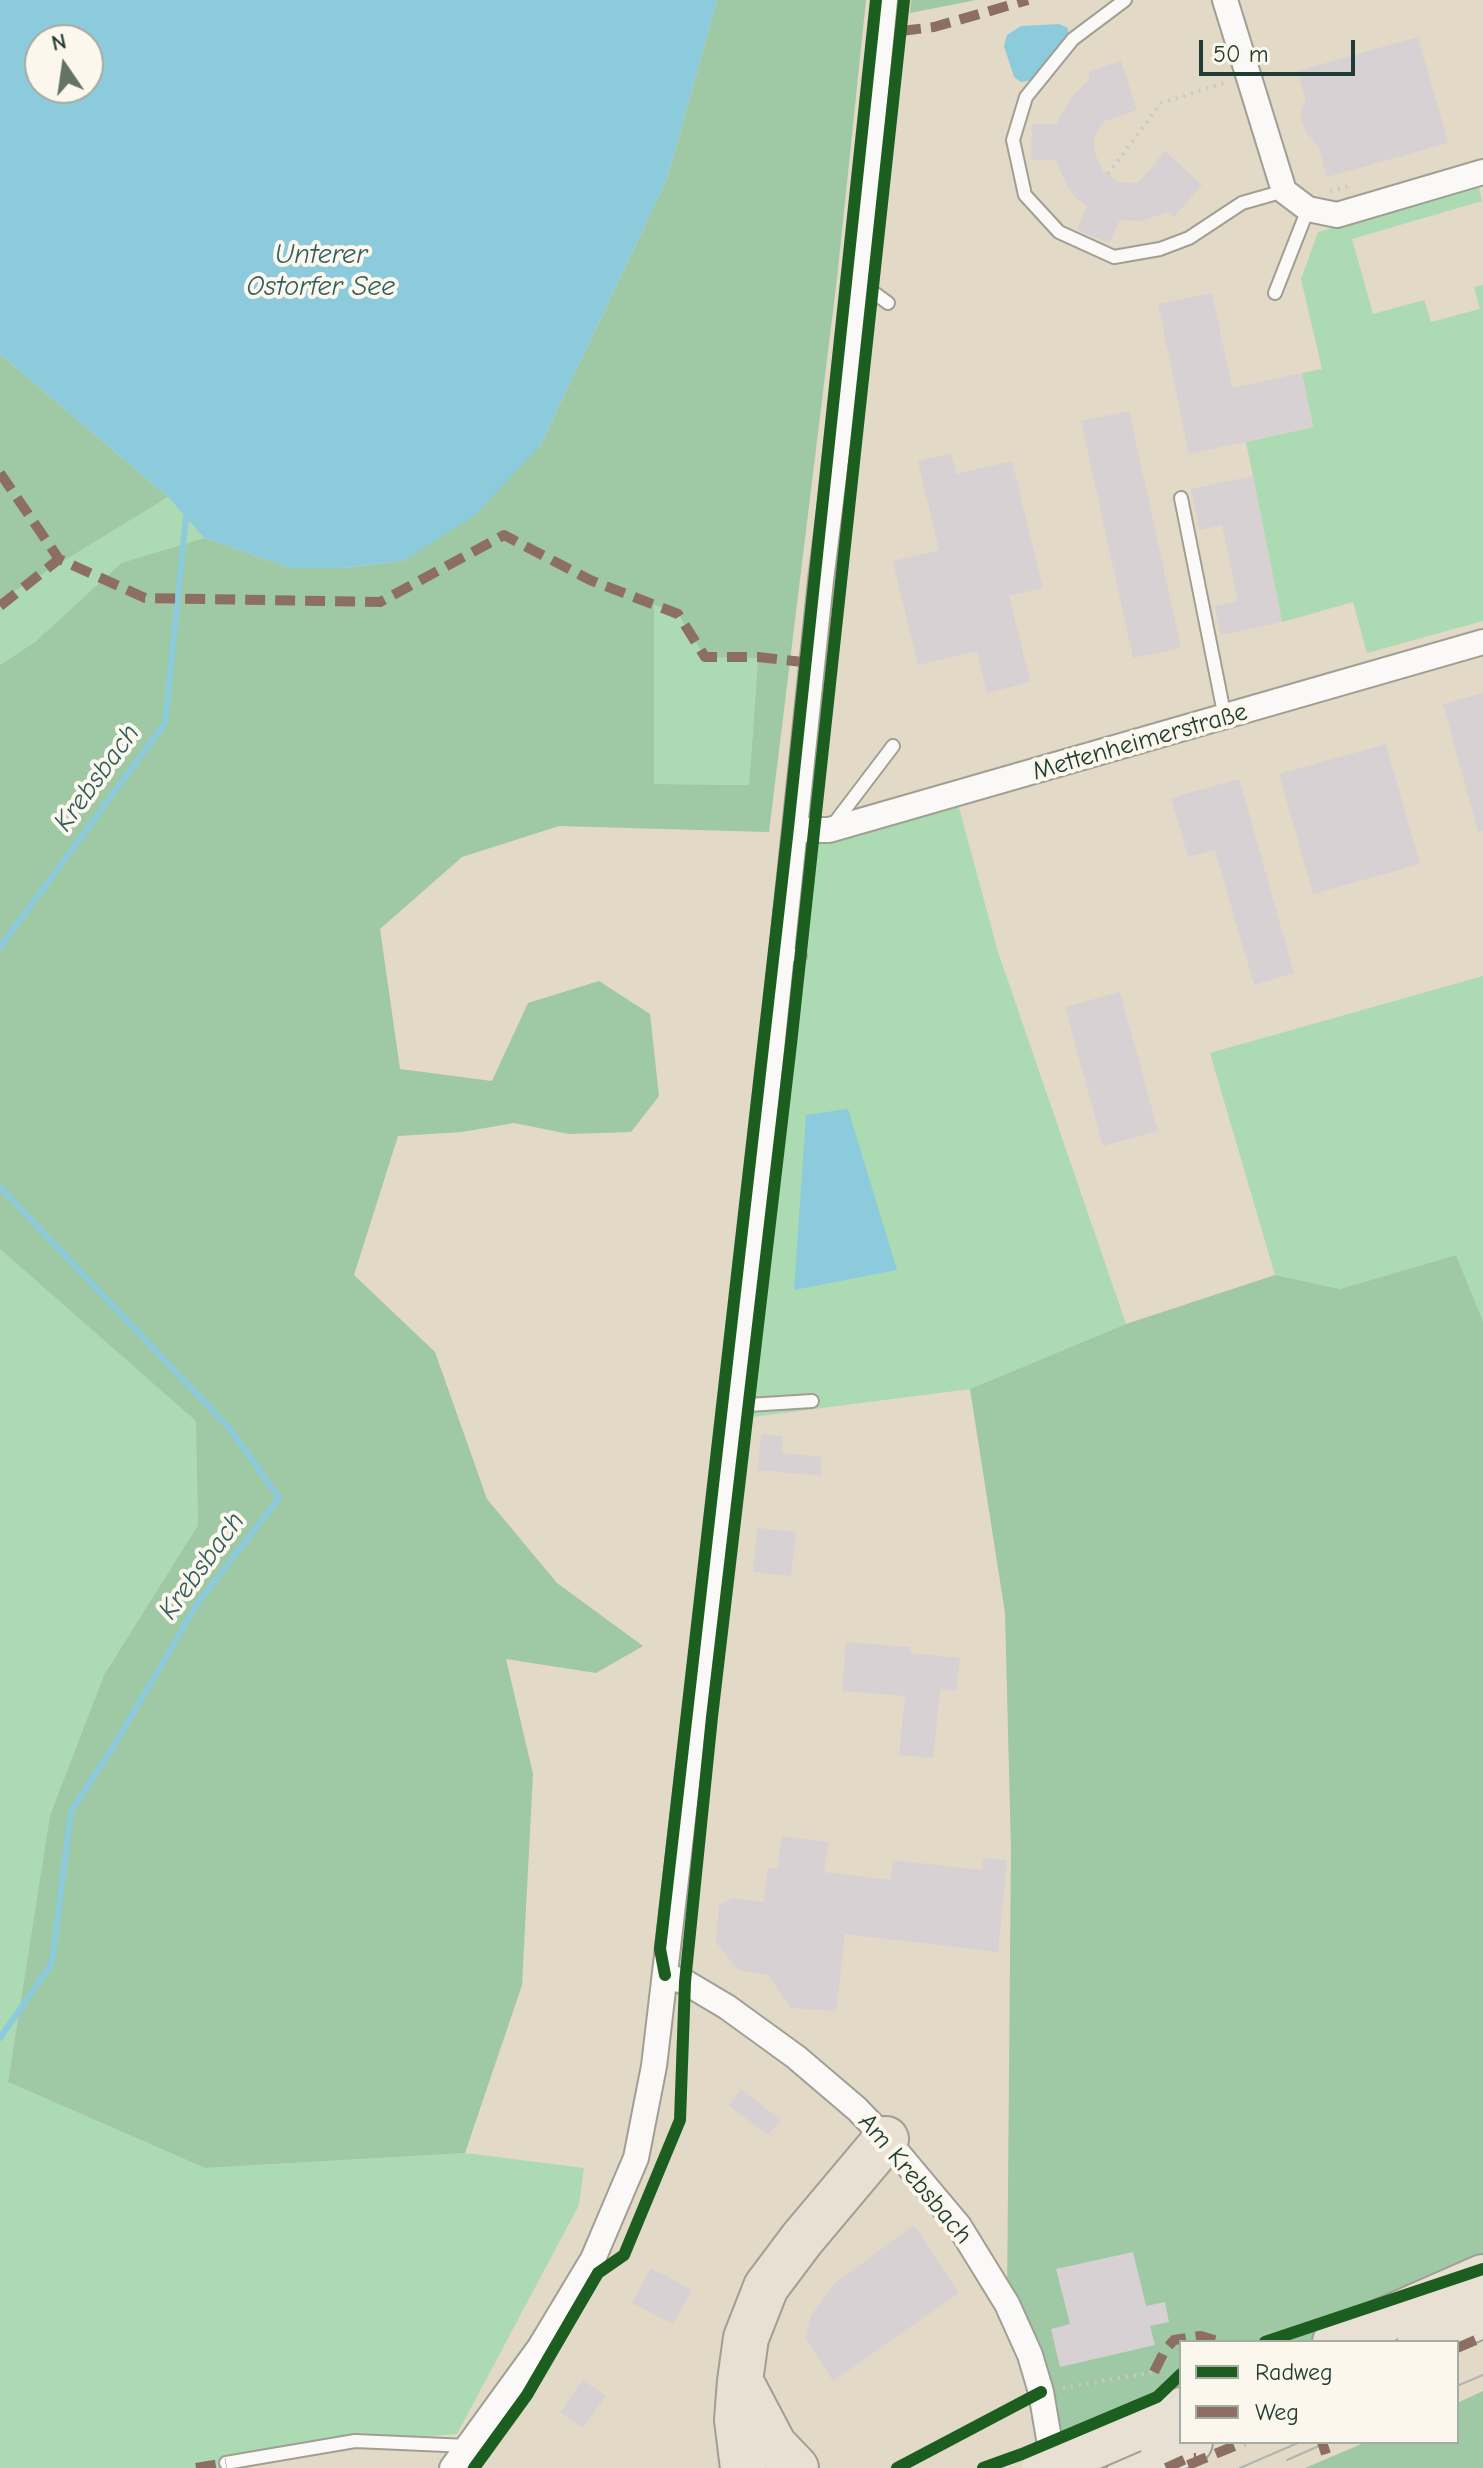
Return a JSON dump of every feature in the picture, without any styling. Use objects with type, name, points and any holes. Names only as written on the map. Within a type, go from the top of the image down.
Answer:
[{"type":"highway","points":[[743,2468],[737,2420],[740,2381],[746,2338],[766,2287],[886,2139]]},
{"type":"highway","points":[[1340,2340],[1483,2277]]},
{"type":"highway","points":[[1425,2340],[1483,2315]]},
{"type":"highway","points":[[740,2381],[774,2445],[796,2468]]},
{"type":"highway","points":[[1135,2454],[1179,2412]]},
{"type":"highway","points":[[1044,2468],[1181,2444]]},
{"type":"street","points":[[452,2468],[540,2347],[593,2259],[636,2158],[654,2066],[733,1403],[791,955],[795,830],[821,580],[858,281],[885,0]]},
{"type":"street","points":[[1225,0],[1284,191],[1315,201],[1337,215],[1483,172]]},
{"type":"street","name":"Mettenheimerstraße","points":[[795,830],[829,830],[1483,642]]},
{"type":"street","name":"Am Krebsbach","points":[[665,1975],[685,1982],[727,2007],[796,2057],[857,2109],[959,2226],[1007,2304],[1030,2355],[1041,2392],[1054,2468]]},
{"type":"lane","points":[[1125,0],[1073,39],[1026,97],[1013,140],[1025,195],[1059,232],[1114,257],[1160,249],[1189,238],[1242,203],[1284,191]]},
{"type":"lane","points":[[1275,293],[1315,201]]},
{"type":"lane","points":[[858,281],[888,303]]},
{"type":"lane","points":[[1181,498],[1225,718]]},
{"type":"lane","points":[[829,830],[893,746]]},
{"type":"lane","points":[[733,1403],[812,1401]]},
{"type":"lane","points":[[226,2463],[355,2441],[469,2446]]},
{"type":"path","points":[[1108,174],[1161,103],[1250,76]]},
{"type":"path","points":[[1315,201],[1351,186]]},
{"type":"path","points":[[1041,2392],[1154,2372]]},
{"type":"green space","points":[[717,0],[866,0],[837,278],[769,832],[559,826],[462,857],[380,929],[400,1069],[492,1081],[528,1003],[599,981],[650,1014],[659,1096],[631,1132],[569,1134],[514,1123],[462,1132],[398,1136],[354,1275],[435,1352],[487,1499],[557,1583],[643,1646],[596,1673],[506,1659],[533,1774],[522,1985],[465,2153],[205,2168],[8,2082],[50,1815],[104,1675],[198,1525],[196,1421],[0,1249],[0,665],[35,642],[121,563],[204,538],[291,568],[343,568],[403,561],[540,446],[667,179]],"holes":[[[654,605],[678,614],[705,657],[758,658],[749,785],[654,784]]]},
{"type":"green space","points":[[911,0],[976,0],[910,13]]},
{"type":"green space","points":[[1479,187],[1482,201],[1352,239],[1373,314],[1424,300],[1431,322],[1480,309],[1474,287],[1483,285],[1483,621],[1367,653],[1353,602],[1282,622],[1246,442],[1313,427],[1302,373],[1322,369],[1301,279],[1318,232]]},
{"type":"green space","points":[[0,354],[168,497],[0,600]]},
{"type":"green space","points":[[168,497],[204,538],[121,563],[35,642],[0,665],[0,600]]},
{"type":"green space","points":[[653,605],[678,614],[705,657],[758,657],[749,785],[654,784]]},
{"type":"green space","points":[[955,793],[998,952],[1126,1324],[970,1389],[752,1417],[793,1043],[773,1046],[795,830]]},
{"type":"green space","points":[[1483,976],[1483,1321],[1456,1255],[1340,1289],[1275,1275],[1210,1053]]},
{"type":"green space","points":[[0,1249],[197,1421],[198,1525],[104,1675],[50,1815],[8,2082],[205,2168],[465,2153],[584,2168],[579,2205],[457,2434],[355,2441],[225,2468],[0,2468]]},
{"type":"green space","points":[[1456,1255],[1483,1321],[1483,2277],[1340,2340],[1179,2340],[1179,2411],[1060,2461],[1007,2304],[1011,1849],[1005,1613],[970,1389],[1126,1324],[1275,1275],[1340,1289]]},
{"type":"green space","points":[[1483,2391],[1483,2468],[1305,2468],[1361,2444],[1459,2444],[1459,2402]]},
{"type":"water","name":"Unterer Ostorfer See","points":[[0,0],[717,0],[667,179],[540,446],[474,516],[403,561],[343,568],[291,568],[204,538],[168,497],[0,354]]},
{"type":"water","points":[[1059,24],[1068,28],[1068,34],[1033,80],[1021,82],[1014,77],[1004,46],[1007,35],[1021,26]]},
{"type":"water","points":[[848,1109],[897,1270],[794,1290],[806,1115]]},
{"type":"building","points":[[1418,37],[1448,143],[1327,177],[1319,147],[1305,131],[1301,118],[1306,100],[1297,71]]},
{"type":"building","points":[[1121,61],[1137,110],[1105,121],[1099,128],[1094,138],[1094,151],[1102,170],[1117,182],[1138,183],[1165,151],[1202,185],[1174,217],[1169,212],[1140,221],[1120,220],[1109,243],[1077,230],[1087,206],[1076,198],[1066,184],[1056,160],[1031,160],[1032,124],[1056,124],[1073,96],[1090,79],[1088,72]]},
{"type":"building","points":[[1212,293],[1232,388],[1302,373],[1313,427],[1189,454],[1158,304]]},
{"type":"building","points":[[1129,411],[1181,648],[1133,658],[1081,421]]},
{"type":"building","points":[[951,453],[956,474],[1012,461],[1043,588],[1009,596],[1030,682],[987,693],[977,651],[918,665],[893,561],[939,550],[918,461]]},
{"type":"building","points":[[1253,476],[1282,622],[1221,635],[1215,606],[1238,601],[1222,525],[1200,530],[1191,489]]},
{"type":"building","points":[[1483,693],[1483,831],[1478,832],[1443,704]]},
{"type":"building","points":[[1386,744],[1420,864],[1313,894],[1279,774]]},
{"type":"building","points":[[1239,779],[1294,973],[1254,985],[1215,850],[1188,857],[1171,798]]},
{"type":"building","points":[[1120,992],[1158,1131],[1103,1146],[1065,1007]]},
{"type":"building","points":[[761,1434],[783,1436],[782,1453],[822,1457],[821,1476],[758,1470]]},
{"type":"building","points":[[757,1528],[796,1532],[791,1576],[753,1572]]},
{"type":"building","points":[[846,1642],[910,1647],[910,1653],[960,1658],[956,1691],[940,1689],[933,1758],[899,1755],[905,1696],[842,1691]]},
{"type":"building","points":[[782,1836],[828,1842],[824,1872],[890,1880],[893,1860],[982,1870],[983,1858],[1007,1860],[998,1952],[845,1934],[836,2011],[791,2008],[768,1975],[738,1970],[716,1942],[719,1905],[733,1898],[764,1902],[768,1868],[777,1869]]},
{"type":"building","points":[[741,2089],[781,2120],[768,2135],[729,2106]]},
{"type":"building","points":[[914,2225],[959,2293],[833,2381],[806,2338],[810,2317],[834,2284]]},
{"type":"building","points":[[1133,2252],[1146,2306],[1165,2302],[1169,2322],[1150,2326],[1155,2345],[1060,2367],[1051,2329],[1070,2324],[1056,2269]]},
{"type":"building","points":[[651,2268],[692,2290],[673,2324],[632,2303]]},
{"type":"building","points":[[583,2380],[606,2396],[583,2428],[560,2412]]},
{"type":"waterway","name":"Krebsbach","points":[[0,947],[165,723],[186,517]]},
{"type":"waterway","name":"Krebsbach","points":[[0,1187],[231,1430],[279,1498],[199,1601],[113,1747],[71,1811],[52,1963],[0,2038]]},
{"type":"tram line","points":[[1459,2385],[1483,2375]]},
{"type":"tram line","points":[[1240,2468],[1295,2444]]},
{"type":"tram line","points":[[1287,2460],[1323,2444]]},
{"type":"marked path","points":[[901,31],[934,27],[1028,0]]},
{"type":"marked path","points":[[0,473],[59,559]]},
{"type":"marked path","points":[[0,606],[59,559],[145,598],[380,602],[504,535],[590,580],[678,614],[705,657],[758,657],[812,663]]},
{"type":"marked path","points":[[1154,2372],[1174,2340],[1201,2336],[1214,2340]]},
{"type":"marked path","points":[[1459,2347],[1483,2337]]},
{"type":"marked path","points":[[1188,2465],[1239,2444]]},
{"type":"marked path","points":[[1323,2444],[1326,2454]]},
{"type":"marked path","points":[[1166,2468],[1188,2458],[1196,2458]]},
{"type":"marked path","points":[[196,2468],[226,2463]]},
{"type":"cycle path","points":[[665,1975],[660,1949],[788,828],[876,0]]},
{"type":"cycle path","points":[[474,2468],[527,2395],[598,2273],[624,2255],[680,2120],[685,1982],[712,1717],[791,1044],[904,0]]},
{"type":"cycle path","points":[[1271,2340],[1483,2269]]},
{"type":"cycle path","points":[[983,2468],[1157,2397],[1179,2376]]},
{"type":"cycle path","points":[[897,2468],[1041,2392]]}]
